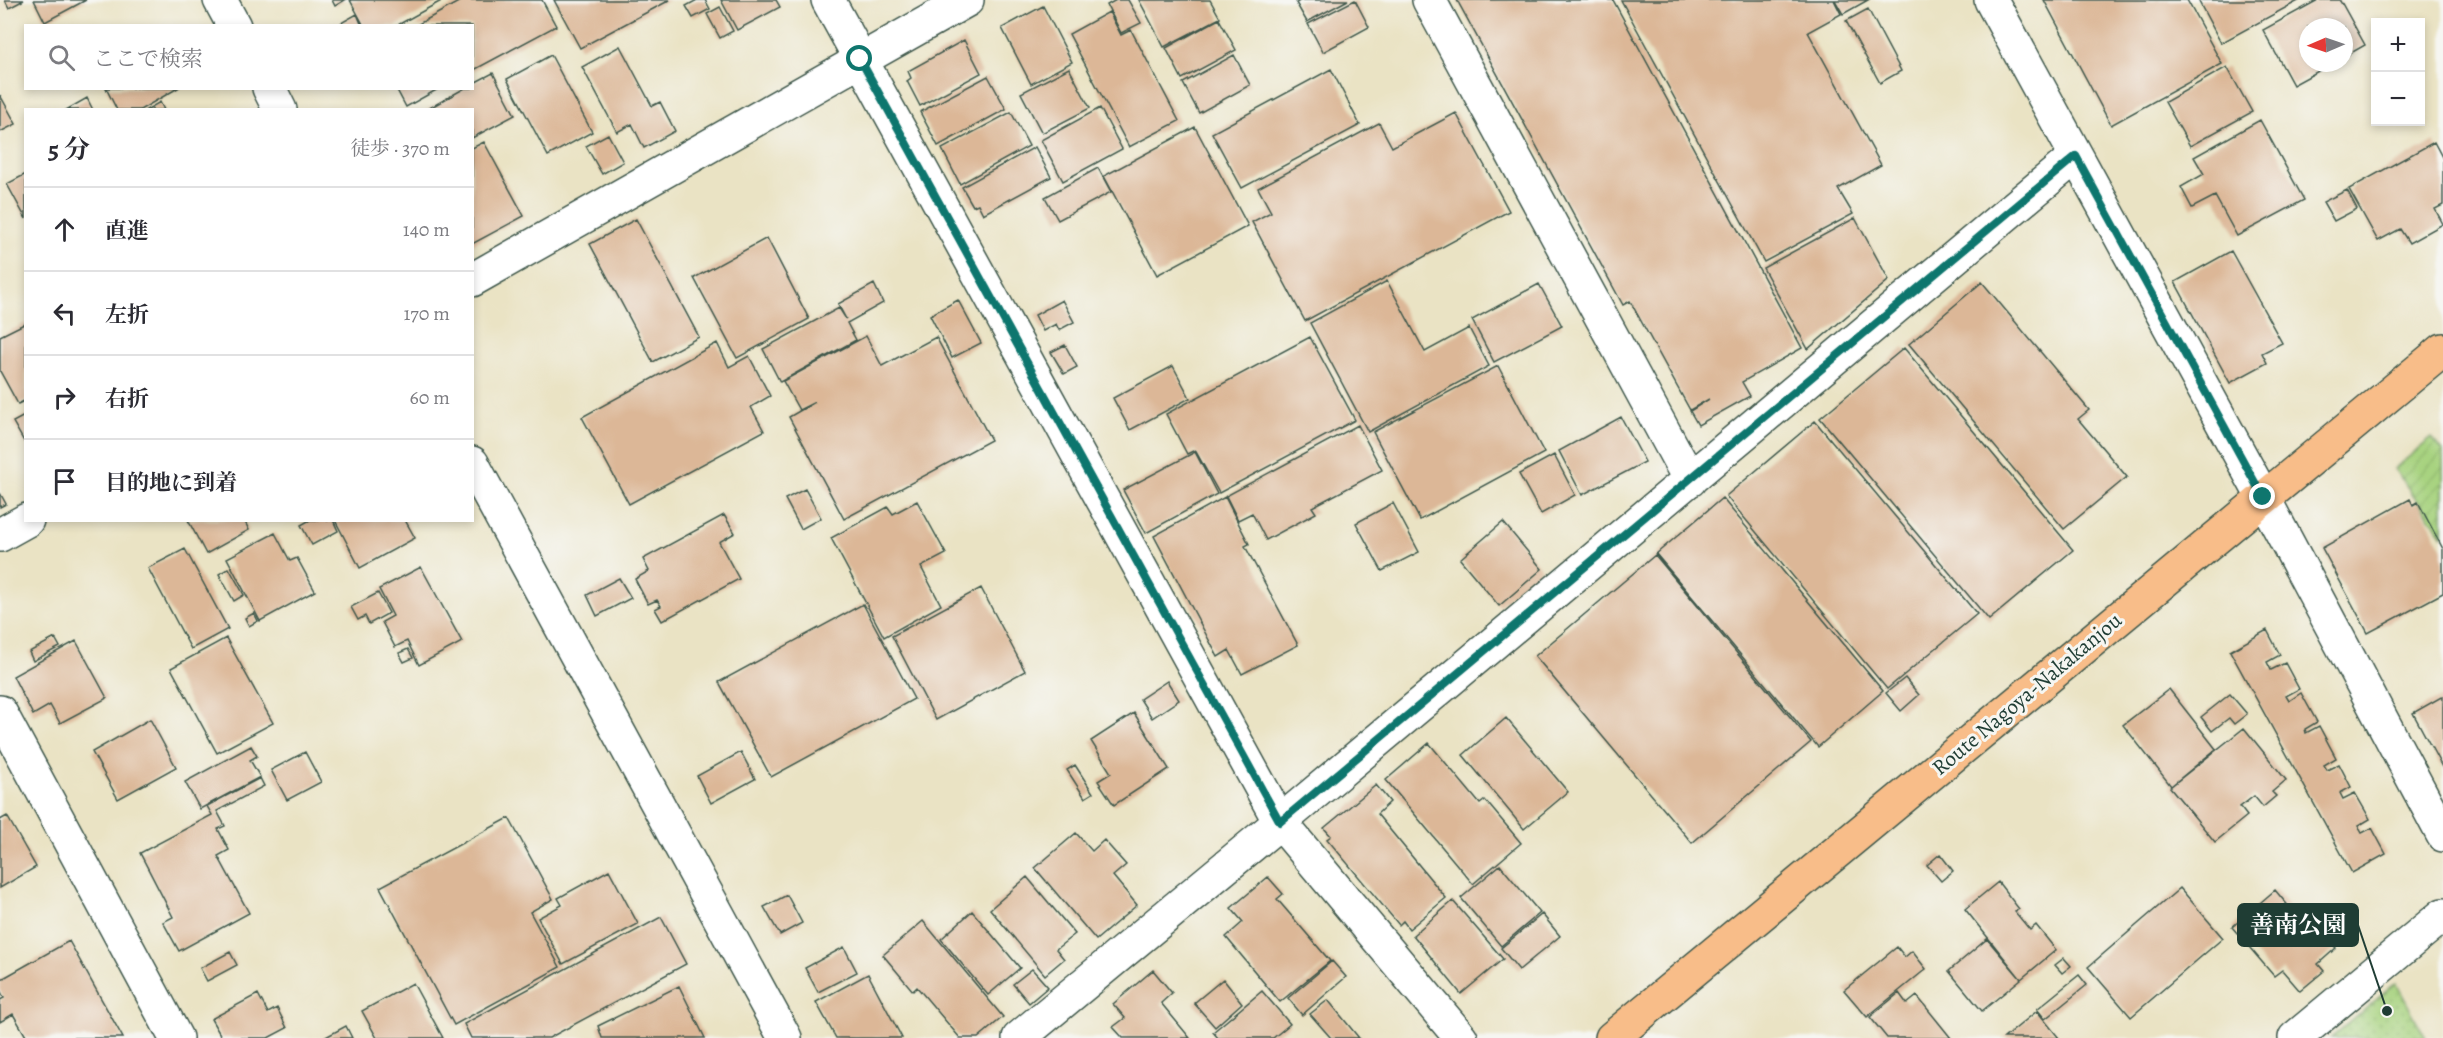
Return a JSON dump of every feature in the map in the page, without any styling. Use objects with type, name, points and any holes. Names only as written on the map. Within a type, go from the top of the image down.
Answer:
[{"type":"main road","name":"Route Nagoya-Nakakanjou","points":[[1612,1038],[2443,350]]},
{"type":"street","points":[[220,0],[233,24]]},
{"type":"street","points":[[828,0],[1280,822],[1461,1038]]},
{"type":"street","points":[[474,279],[967,0]]},
{"type":"street","points":[[1429,0],[1690,480]]},
{"type":"street","points":[[1991,0],[2263,497],[2443,835]]},
{"type":"street","points":[[269,90],[279,108]]},
{"type":"street","points":[[1019,1038],[2076,156]]},
{"type":"street","points":[[474,467],[785,1038]]},
{"type":"street","points":[[0,535],[24,522]]},
{"type":"street","points":[[0,712],[176,1038]]},
{"type":"street","points":[[2295,1038],[2443,915]]},
{"type":"green space","points":[[2432,438],[2443,451],[2443,535],[2394,469]]},
{"type":"green space","points":[[2396,983],[2426,1038],[2331,1038]]},
{"type":"building","points":[[5,0],[24,0],[9,8]]},
{"type":"building","points":[[34,0],[86,0],[45,22]]},
{"type":"building","points":[[332,0],[345,0],[335,6]]},
{"type":"building","points":[[350,0],[443,0],[400,24],[363,24]]},
{"type":"building","points":[[462,0],[542,0],[556,26],[474,70],[474,24],[419,24]]},
{"type":"building","points":[[554,0],[670,0],[580,48]]},
{"type":"building","points":[[697,0],[705,0],[710,9],[693,18],[686,6]]},
{"type":"building","points":[[721,0],[776,0],[780,7],[737,30]]},
{"type":"building","points":[[1116,0],[1128,0],[1141,23],[1121,33],[1107,5]]},
{"type":"building","points":[[1139,0],[1210,0],[1220,18],[1164,47]]},
{"type":"building","points":[[1301,0],[1348,0],[1307,22],[1296,3]]},
{"type":"building","points":[[1355,0],[1369,27],[1323,52],[1308,24]]},
{"type":"building","points":[[1457,0],[1613,0],[1802,348],[1742,382],[1750,396],[1698,425],[1690,411],[1709,399],[1690,410],[1630,301],[1623,305]]},
{"type":"building","points":[[1621,0],[1834,0],[1841,14],[1808,32],[1881,165],[1838,189],[1853,214],[1764,262]]},
{"type":"building","points":[[1835,0],[1868,0],[1843,14]]},
{"type":"building","points":[[2044,0],[2187,0],[2222,64],[2111,125]]},
{"type":"building","points":[[2198,0],[2300,0],[2221,43]]},
{"type":"building","points":[[2318,0],[2340,0],[2350,18],[2299,18],[2299,72],[2317,72],[2293,85],[2263,30]]},
{"type":"building","points":[[1043,6],[1072,62],[1031,84],[1002,28]]},
{"type":"building","points":[[720,7],[733,31],[720,38],[707,14]]},
{"type":"building","points":[[1868,9],[1901,71],[1880,83],[1846,21]]},
{"type":"building","points":[[1109,12],[1121,35],[1131,30],[1179,121],[1129,147],[1069,34]]},
{"type":"building","points":[[357,14],[361,24],[342,24]]},
{"type":"building","points":[[1219,19],[1236,50],[1182,79],[1166,48]]},
{"type":"building","points":[[2353,23],[2365,45],[2353,52]]},
{"type":"building","points":[[964,40],[981,73],[920,106],[907,81],[911,78],[908,71]]},
{"type":"building","points":[[620,46],[652,106],[660,102],[675,131],[644,148],[632,124],[617,132],[582,67]]},
{"type":"building","points":[[551,55],[592,132],[548,156],[507,79]]},
{"type":"building","points":[[1234,55],[1250,85],[1199,113],[1183,83]]},
{"type":"building","points":[[2227,67],[2252,112],[2190,146],[2165,102]]},
{"type":"building","points":[[1069,68],[1090,108],[1042,133],[1021,93]]},
{"type":"building","points":[[1331,69],[1360,125],[1242,188],[1212,133]]},
{"type":"building","points":[[493,73],[515,115],[474,137],[474,108],[430,108],[461,90],[474,90],[474,83]]},
{"type":"building","points":[[988,76],[1006,109],[938,146],[920,112]]},
{"type":"building","points":[[107,90],[175,90],[143,108],[116,108]]},
{"type":"building","points":[[397,90],[436,90],[406,107]]},
{"type":"building","points":[[0,95],[16,124],[0,132]]},
{"type":"building","points":[[87,98],[92,108],[70,108]]},
{"type":"building","points":[[160,102],[163,108],[150,108]]},
{"type":"building","points":[[1100,108],[1122,149],[1063,181],[1041,140]]},
{"type":"building","points":[[1011,112],[1029,146],[960,184],[942,149]]},
{"type":"building","points":[[1456,113],[1509,211],[1305,321],[1252,222],[1271,212],[1258,188],[1379,123],[1392,147]]},
{"type":"building","points":[[2260,120],[2304,200],[2237,236],[2215,196],[2192,208],[2181,187],[2204,174],[2194,157]]},
{"type":"building","points":[[1195,127],[1248,226],[1157,275],[1104,176]]},
{"type":"building","points":[[608,134],[623,162],[602,174],[586,146]]},
{"type":"building","points":[[484,142],[524,216],[474,243],[474,147]]},
{"type":"building","points":[[2434,142],[2443,159],[2443,205],[2435,209],[2443,224],[2409,243],[2400,229],[2378,241],[2349,189]]},
{"type":"building","points":[[1035,147],[1051,177],[983,214],[978,204],[973,206],[962,187]]},
{"type":"building","points":[[1098,168],[1111,192],[1058,220],[1045,197]]},
{"type":"building","points":[[24,175],[24,215],[7,184]]},
{"type":"building","points":[[2347,190],[2357,209],[2334,221],[2323,202]]},
{"type":"building","points":[[1855,218],[1889,280],[1808,349],[1763,268]]},
{"type":"building","points":[[636,219],[699,337],[653,362],[590,244]]},
{"type":"building","points":[[767,238],[809,319],[737,358],[694,278]]},
{"type":"building","points":[[2231,251],[2282,343],[2262,353],[2267,363],[2230,383],[2175,282]]},
{"type":"building","points":[[1387,281],[1425,352],[1469,328],[1489,366],[1368,432],[1310,323]]},
{"type":"building","points":[[1982,282],[2089,410],[2078,419],[2127,477],[2064,529],[1909,344]]},
{"type":"building","points":[[874,284],[883,303],[847,323],[856,340],[780,382],[763,349],[839,308],[846,319],[838,304]]},
{"type":"building","points":[[1539,284],[1562,326],[1494,362],[1472,320]]},
{"type":"building","points":[[958,300],[981,343],[952,358],[930,315]]},
{"type":"building","points":[[1062,300],[1074,322],[1059,330],[1056,324],[1043,331],[1035,315]]},
{"type":"building","points":[[24,324],[24,401],[18,404],[0,371],[0,336]]},
{"type":"building","points":[[866,336],[882,366],[936,337],[991,440],[844,519],[789,417],[815,402],[799,410],[783,381]]},
{"type":"building","points":[[1310,337],[1355,420],[1219,493],[1195,450],[1187,454],[1166,414]]},
{"type":"building","points":[[717,343],[729,367],[749,356],[770,396],[751,407],[764,431],[629,504],[582,417]]},
{"type":"building","points":[[1065,345],[1077,367],[1064,374],[1051,352]]},
{"type":"building","points":[[1904,348],[2073,550],[1989,620],[1820,418]]},
{"type":"building","points":[[1173,366],[1190,398],[1130,430],[1113,398]]},
{"type":"building","points":[[1498,366],[1544,453],[1420,520],[1373,432]]},
{"type":"building","points":[[24,416],[24,441],[13,422]]},
{"type":"building","points":[[1621,417],[1645,462],[1582,495],[1559,451]]},
{"type":"building","points":[[1815,421],[1977,614],[1887,689],[1726,496]]},
{"type":"building","points":[[1358,425],[1382,470],[1312,507],[1316,513],[1266,540],[1252,513],[1238,520],[1226,496]]},
{"type":"building","points":[[1195,452],[1217,494],[1146,533],[1123,490]]},
{"type":"building","points":[[1554,455],[1575,495],[1541,514],[1519,474]]},
{"type":"building","points":[[805,489],[821,518],[801,529],[785,499]]},
{"type":"building","points":[[0,493],[6,504],[0,507]]},
{"type":"building","points":[[1225,497],[1249,544],[1245,546],[1298,645],[1242,674],[1229,650],[1218,657],[1154,536]]},
{"type":"building","points":[[1722,498],[1883,691],[1818,747],[1656,554]]},
{"type":"building","points":[[2410,499],[2413,505],[2418,502],[2443,549],[2443,593],[2368,633],[2322,548]]},
{"type":"building","points":[[917,501],[946,554],[921,567],[941,605],[884,637],[831,538],[888,507],[893,514]]},
{"type":"building","points":[[1393,503],[1419,552],[1382,571],[1356,523]]},
{"type":"building","points":[[724,515],[735,533],[719,542],[739,579],[662,621],[655,609],[661,606],[657,600],[648,604],[635,579],[649,571],[643,559]]},
{"type":"building","points":[[189,522],[245,522],[249,530],[206,554]]},
{"type":"building","points":[[306,522],[334,522],[338,531],[312,545],[301,525]]},
{"type":"building","points":[[336,522],[406,522],[415,538],[360,568]]},
{"type":"building","points":[[1503,522],[1542,569],[1499,606],[1460,559]]},
{"type":"building","points":[[275,533],[290,561],[297,558],[315,591],[260,621],[227,558]]},
{"type":"building","points":[[185,549],[228,629],[191,649],[148,568]]},
{"type":"building","points":[[1655,555],[1811,742],[1692,843],[1535,656]]},
{"type":"building","points":[[421,567],[462,642],[419,665],[407,641],[395,647],[382,622],[393,616],[379,589]]},
{"type":"building","points":[[229,568],[244,595],[234,601],[219,574]]},
{"type":"building","points":[[619,578],[631,598],[597,616],[587,595]]},
{"type":"building","points":[[981,588],[1025,671],[936,720],[892,636]]},
{"type":"building","points":[[378,593],[389,613],[369,624],[365,616],[358,620],[351,607]]},
{"type":"building","points":[[863,604],[914,699],[771,777],[719,682]]},
{"type":"building","points":[[254,613],[258,621],[249,626],[245,618]]},
{"type":"building","points":[[2267,630],[2280,655],[2267,662],[2271,670],[2285,663],[2299,689],[2286,696],[2289,701],[2301,693],[2317,722],[2305,729],[2306,733],[2319,726],[2336,758],[2324,765],[2327,770],[2339,764],[2351,787],[2340,793],[2343,799],[2355,793],[2370,819],[2358,826],[2362,833],[2372,828],[2386,854],[2352,873],[2230,651]]},
{"type":"building","points":[[55,638],[60,647],[33,661],[29,652]]},
{"type":"building","points":[[226,638],[273,723],[217,753],[171,668]]},
{"type":"building","points":[[76,641],[107,698],[60,723],[50,705],[33,715],[13,676]]},
{"type":"building","points":[[408,649],[413,658],[404,662],[399,653]]},
{"type":"building","points":[[1905,678],[1919,695],[1901,711],[1886,693]]},
{"type":"building","points":[[1167,681],[1179,700],[1152,718],[1140,699]]},
{"type":"building","points":[[2169,689],[2216,749],[2171,786],[2123,725]]},
{"type":"building","points":[[2230,694],[2247,714],[2234,724],[2229,718],[2212,731],[2201,717]]},
{"type":"building","points":[[2443,696],[2443,769],[2413,713]]},
{"type":"building","points":[[1134,713],[1169,769],[1114,805],[1098,781],[1111,773],[1091,741]]},
{"type":"building","points":[[1506,718],[1568,792],[1524,829],[1463,755]]},
{"type":"building","points":[[150,719],[176,767],[118,799],[92,752]]},
{"type":"building","points":[[2244,728],[2286,780],[2272,792],[2276,796],[2263,807],[2254,796],[2240,807],[2247,816],[2215,842],[2170,787]]},
{"type":"building","points":[[1429,743],[1480,804],[1485,800],[1521,843],[1473,884],[1386,780]]},
{"type":"building","points":[[251,746],[257,756],[250,760],[260,777],[200,809],[185,782]]},
{"type":"building","points":[[305,752],[321,782],[287,800],[271,770]]},
{"type":"building","points":[[741,752],[755,779],[711,803],[697,776]]},
{"type":"building","points":[[1075,765],[1093,793],[1085,798],[1067,770]]},
{"type":"building","points":[[260,778],[264,786],[217,811],[225,826],[218,829],[229,850],[218,856],[249,913],[179,951],[163,922],[173,917],[140,853],[212,815],[207,806]]},
{"type":"building","points":[[1376,785],[1390,802],[1377,814],[1446,898],[1409,929],[1403,921],[1399,925],[1327,839],[1331,836],[1324,828]]},
{"type":"building","points":[[7,816],[36,867],[0,888],[0,820]]},
{"type":"building","points":[[509,818],[553,899],[530,912],[560,967],[454,1025],[380,887]]},
{"type":"building","points":[[1076,833],[1092,851],[1104,840],[1126,865],[1113,876],[1137,905],[1096,940],[1035,868]]},
{"type":"building","points":[[1940,854],[1953,871],[1941,881],[1927,865]]},
{"type":"building","points":[[1500,865],[1540,913],[1501,946],[1461,898]]},
{"type":"building","points":[[609,870],[638,924],[563,964],[538,918],[562,905],[558,898]]},
{"type":"building","points":[[1027,877],[1075,934],[1056,949],[1064,959],[1045,975],[990,909]]},
{"type":"building","points":[[1268,877],[1283,894],[1277,899],[1330,961],[1280,1002],[1226,937],[1243,922],[1231,908]]},
{"type":"building","points":[[1998,882],[2019,909],[2015,912],[2030,930],[2036,925],[2056,950],[2021,979],[1965,909]]},
{"type":"building","points":[[2180,888],[2223,938],[2131,1017],[2088,967]]},
{"type":"building","points":[[2275,890],[2310,932],[2317,926],[2336,948],[2318,964],[2324,971],[2300,991],[2282,970],[2274,976],[2232,927]]},
{"type":"building","points":[[787,895],[802,923],[780,935],[764,907]]},
{"type":"building","points":[[1453,901],[1503,959],[1461,994],[1413,935]]},
{"type":"building","points":[[972,911],[1020,968],[988,995],[941,939]]},
{"type":"building","points":[[1542,914],[1560,936],[1519,970],[1501,948]]},
{"type":"building","points":[[661,917],[686,964],[549,1038],[471,1038],[464,1024]]},
{"type":"building","points":[[923,921],[1003,1017],[978,1038],[960,1038],[917,987],[913,991],[883,955]]},
{"type":"building","points":[[1987,939],[2021,979],[1982,1011],[1949,971]]},
{"type":"building","points":[[69,941],[123,1038],[27,1038],[13,1014],[0,1022],[0,1000],[4,998],[0,990],[0,980]]},
{"type":"building","points":[[844,947],[857,972],[818,992],[805,968]]},
{"type":"building","points":[[1897,947],[1905,957],[1912,951],[1926,969],[1867,1017],[1844,990]]},
{"type":"building","points":[[230,952],[237,965],[207,981],[200,968]]},
{"type":"building","points":[[2064,958],[2071,966],[2062,973],[2055,965]]},
{"type":"building","points":[[1332,961],[1346,977],[1302,1015],[1288,998]]},
{"type":"building","points":[[1032,969],[1048,987],[1029,1003],[1013,984]]},
{"type":"building","points":[[1153,970],[1172,993],[1161,1003],[1190,1038],[1123,1038],[1113,1027],[1125,1018],[1113,1004]]},
{"type":"building","points":[[868,974],[902,1038],[836,1038],[816,1002]]},
{"type":"building","points":[[2079,975],[2087,985],[2045,1019],[2037,1009]]},
{"type":"building","points":[[1223,979],[1242,1003],[1215,1027],[1194,1003]]},
{"type":"building","points":[[413,983],[443,1038],[377,1038],[362,1011]]},
{"type":"building","points":[[679,986],[705,1038],[602,1038],[598,1026]]},
{"type":"building","points":[[1262,991],[1290,1024],[1273,1038],[1218,1038],[1213,1032]]},
{"type":"building","points":[[1899,993],[1907,1004],[1917,996],[1951,1038],[1887,1038],[1870,1017]]},
{"type":"building","points":[[258,994],[268,1013],[277,1008],[287,1028],[268,1038],[222,1038],[211,1019]]},
{"type":"building","points":[[1328,1000],[1359,1038],[1331,1038],[1310,1014]]},
{"type":"building","points":[[2037,1011],[2059,1038],[2004,1038]]},
{"type":"building","points":[[346,1026],[352,1038],[324,1038]]},
{"type":"place","name":"善南公園","points":[[2387,1011]]},
{"type":"route","points":[[860,59],[1280,822],[2076,156],[2263,497]]}]
